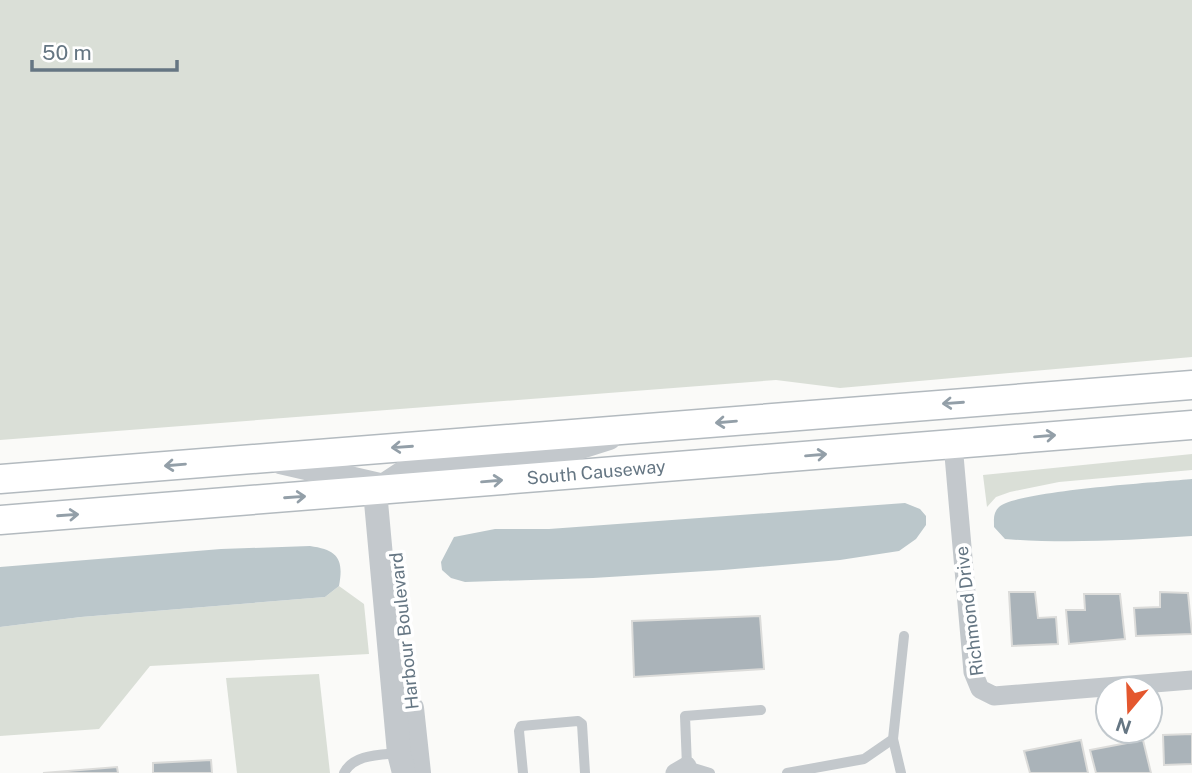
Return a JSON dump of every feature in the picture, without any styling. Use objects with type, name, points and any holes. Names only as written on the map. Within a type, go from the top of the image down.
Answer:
[{"type":"main road","points":[[0,479],[1192,386]]},
{"type":"main road","points":[[803,415],[907,425],[932,432],[953,444],[975,421],[988,416],[1119,406],[1192,386]]},
{"type":"main road","name":"South Causeway","points":[[0,520],[1192,425]]},
{"type":"street","points":[[382,488],[404,472],[425,463],[565,452],[640,429]]},
{"type":"street","name":"Richmond Drive","points":[[953,444],[973,672],[980,689],[994,696],[1192,680]]},
{"type":"street","points":[[261,458],[315,469],[382,488]]},
{"type":"street","points":[[382,488],[410,762]]},
{"type":"lane","points":[[901,773],[893,739],[904,636]]},
{"type":"lane","points":[[710,773],[681,770],[685,716],[761,710]]},
{"type":"lane","points":[[523,773],[519,731],[522,726],[579,721],[582,724],[585,773]]},
{"type":"lane","points":[[787,773],[864,759],[893,739]]},
{"type":"lane","points":[[344,773],[348,765],[364,757],[410,762]]},
{"type":"shaded area","points":[[0,0],[1192,0],[1192,357],[840,388],[776,380],[0,440]]},
{"type":"shaded area","points":[[1192,454],[1192,470],[1059,482],[1010,492],[996,497],[987,507],[983,475]]},
{"type":"shaded area","points":[[1192,479],[1192,536],[1098,541],[1005,539],[994,527],[997,509],[1011,501],[1059,492]]},
{"type":"shaded area","points":[[905,503],[920,509],[926,516],[926,525],[916,539],[899,551],[840,560],[593,578],[465,582],[451,578],[442,570],[441,562],[454,537],[495,529],[549,529]]},
{"type":"shaded area","points":[[310,546],[333,553],[341,569],[339,586],[325,597],[81,617],[0,627],[0,567],[221,549]]},
{"type":"shaded area","points":[[339,586],[364,604],[369,654],[150,666],[99,729],[0,736],[0,627],[81,617],[325,597]]},
{"type":"shaded area","points":[[319,674],[330,773],[237,773],[226,678]]},
{"type":"building","points":[[1009,592],[1035,592],[1038,618],[1056,617],[1058,644],[1012,646]]},
{"type":"building","points":[[1160,592],[1188,593],[1192,634],[1136,636],[1134,608],[1160,607]]},
{"type":"building","points":[[1084,594],[1120,594],[1125,639],[1069,644],[1066,610],[1085,610]]},
{"type":"building","points":[[760,616],[764,669],[634,677],[632,621]]},
{"type":"building","points":[[1192,734],[1192,764],[1164,765],[1164,735]]},
{"type":"building","points":[[1081,740],[1088,773],[1030,773],[1024,751]]},
{"type":"building","points":[[1116,745],[1144,745],[1151,773],[1096,773],[1090,750]]},
{"type":"building","points":[[211,760],[212,773],[153,773],[153,763]]},
{"type":"building","points":[[117,767],[118,773],[43,773]]}]
